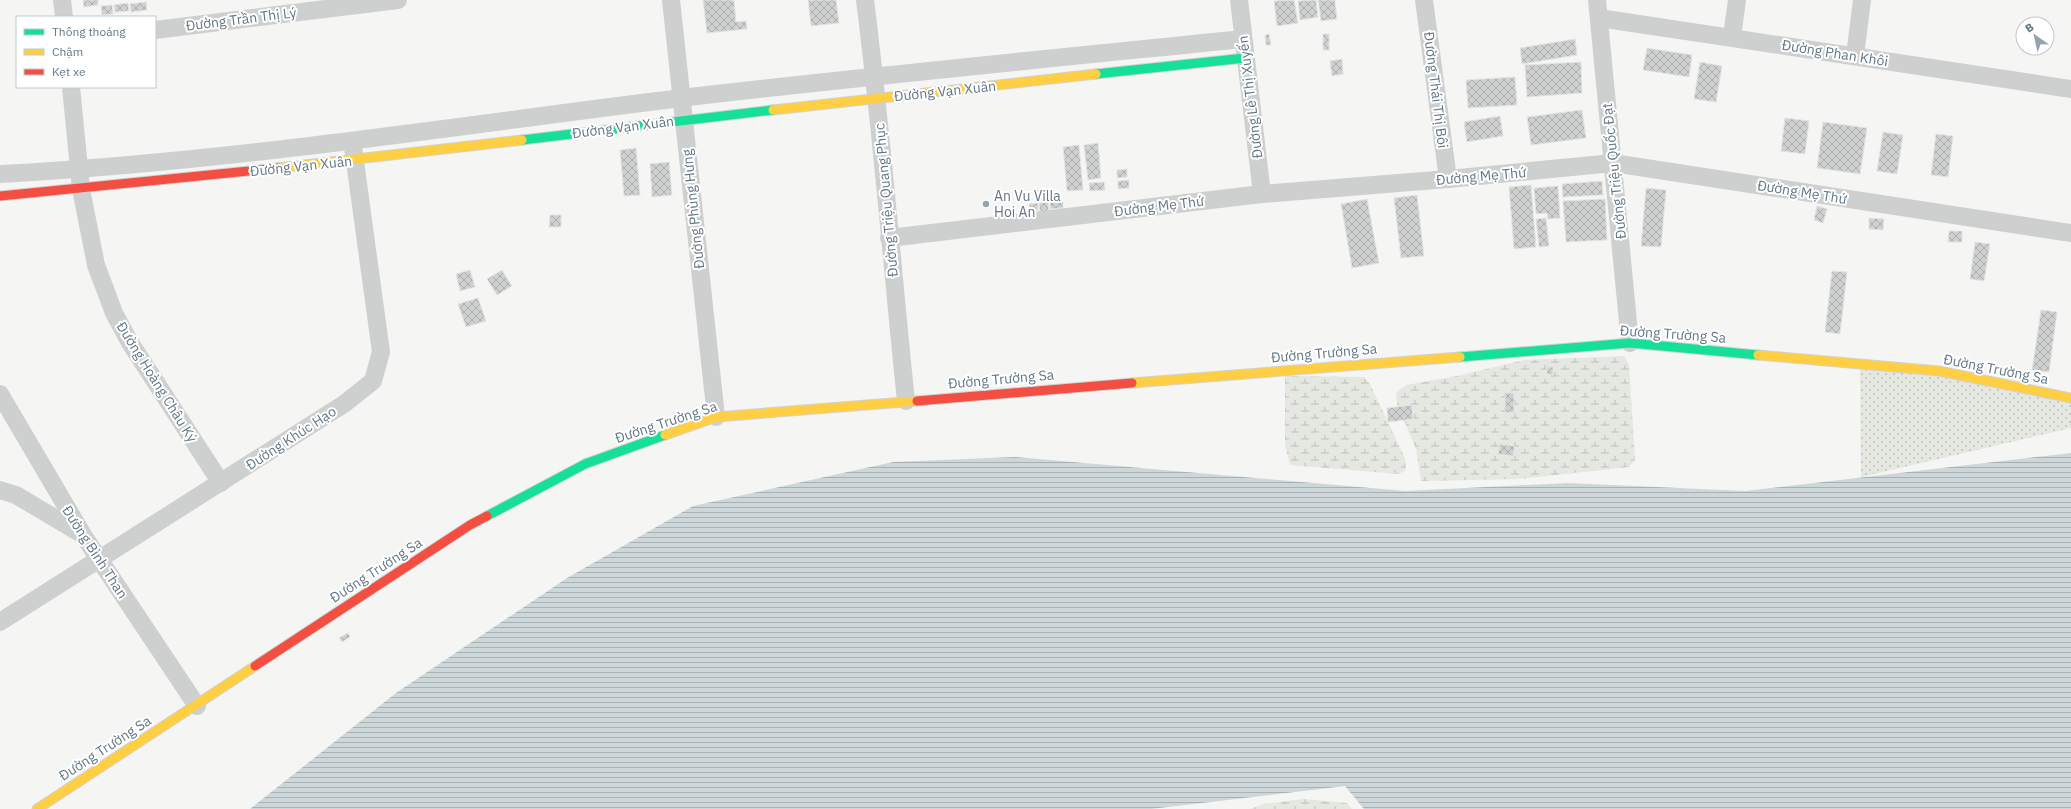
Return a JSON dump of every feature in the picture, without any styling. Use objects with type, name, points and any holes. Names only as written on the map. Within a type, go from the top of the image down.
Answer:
[{"type":"street","points":[[62,0],[64,16]]},
{"type":"street","name":"Đường Trần Thị Lý","points":[[156,30],[398,0]]},
{"type":"street","name":"Đường Phùng Hưng","points":[[671,0],[716,417]]},
{"type":"street","name":"Đường Triệu Quang Phục","points":[[865,0],[875,77],[889,238],[906,401]]},
{"type":"street","name":"Đường Lê Thị Xuyến","points":[[1238,0],[1262,194]]},
{"type":"street","name":"Đường Thái Thị Bôi","points":[[1424,0],[1448,179]]},
{"type":"street","name":"Đường Triệu Quốc Đạt","points":[[1597,0],[1630,343]]},
{"type":"street","points":[[1732,37],[1737,0]]},
{"type":"street","points":[[1855,56],[1862,0]]},
{"type":"street","name":"Đường Phan Khôi","points":[[1599,18],[2071,89]]},
{"type":"street","name":"Đường Vạn Xuân","points":[[0,174],[78,170],[353,140],[681,98],[1243,39]]},
{"type":"street","name":"Đường Vạn Xuân","points":[[0,196],[81,189],[355,160],[684,120],[1245,58]]},
{"type":"street","name":"Đường Hoàng Châu Ký","points":[[71,88],[81,189],[96,265],[114,313],[129,341],[222,483]]},
{"type":"street","name":"Đường Khúc Hạo","points":[[0,622],[222,483],[344,404],[373,381],[381,352],[353,140]]},
{"type":"street","name":"Đường Mẹ Thứ","points":[[889,238],[1262,194],[1448,179],[1613,163],[2071,233]]},
{"type":"street","name":"Đường Trường Sa","points":[[37,809],[470,525],[585,464],[716,417],[1630,343],[1939,372],[2071,398]]},
{"type":"street","name":"Đường Bình Than","points":[[0,394],[83,535],[100,558],[196,706]]},
{"type":"street","points":[[0,490],[16,495],[83,535]]},
{"type":"green space","points":[[1624,356],[1629,365],[1635,460],[1629,467],[1519,479],[1421,481],[1416,449],[1397,404],[1396,393],[1406,385],[1457,376],[1524,360]]},
{"type":"green space","points":[[1860,364],[2071,398],[2071,428],[1861,477]]},
{"type":"green space","points":[[1285,376],[1364,377],[1370,384],[1405,458],[1406,470],[1399,474],[1290,465],[1285,445]]},
{"type":"green space","points":[[1303,799],[1347,803],[1352,809],[1250,809],[1264,804]]},
{"type":"shaded area","points":[[2071,453],[2071,809],[1364,809],[1345,786],[1151,809],[250,809],[396,693],[567,578],[693,506],[893,462],[1015,457],[1405,491],[1568,483],[1745,491]]},
{"type":"building","points":[[83,0],[98,0],[98,5],[84,7]]},
{"type":"building","points":[[703,0],[734,0],[736,22],[746,21],[747,29],[707,33]]},
{"type":"building","points":[[808,0],[836,0],[839,23],[811,26]]},
{"type":"building","points":[[1294,0],[1298,23],[1277,26],[1274,1]]},
{"type":"building","points":[[1316,0],[1318,17],[1300,20],[1298,1]]},
{"type":"building","points":[[1318,0],[1335,0],[1337,19],[1321,21]]},
{"type":"building","points":[[146,2],[147,10],[131,12],[130,4]]},
{"type":"building","points":[[128,3],[129,11],[115,12],[114,5]]},
{"type":"building","points":[[112,5],[113,14],[102,15],[101,6]]},
{"type":"building","points":[[1269,34],[1271,45],[1266,45],[1265,35]]},
{"type":"building","points":[[1323,34],[1329,34],[1329,50],[1323,50]]},
{"type":"building","points":[[1575,39],[1577,55],[1522,64],[1520,48]]},
{"type":"building","points":[[1647,48],[1692,55],[1689,77],[1643,70]]},
{"type":"building","points":[[1342,59],[1343,74],[1332,76],[1330,61]]},
{"type":"building","points":[[1581,62],[1582,93],[1527,97],[1525,65]]},
{"type":"building","points":[[1700,62],[1722,66],[1716,102],[1694,99]]},
{"type":"building","points":[[1515,77],[1517,105],[1468,108],[1466,80]]},
{"type":"building","points":[[1582,110],[1586,138],[1531,145],[1527,117]]},
{"type":"building","points":[[1500,116],[1503,136],[1467,142],[1464,122]]},
{"type":"building","points":[[1785,118],[1809,121],[1805,154],[1781,151]]},
{"type":"building","points":[[1823,122],[1867,128],[1860,174],[1817,168]]},
{"type":"building","points":[[1883,132],[1903,135],[1897,174],[1877,171]]},
{"type":"building","points":[[1936,134],[1953,136],[1948,177],[1931,175]]},
{"type":"building","points":[[1098,143],[1101,178],[1088,180],[1084,145]]},
{"type":"building","points":[[1079,145],[1083,190],[1067,191],[1063,147]]},
{"type":"building","points":[[636,148],[640,195],[624,196],[620,150]]},
{"type":"building","points":[[669,162],[672,195],[652,197],[650,164]]},
{"type":"building","points":[[1127,169],[1127,177],[1117,178],[1117,170]]},
{"type":"building","points":[[1129,180],[1129,188],[1118,189],[1118,181]]},
{"type":"building","points":[[1602,181],[1603,195],[1563,197],[1562,184]]},
{"type":"building","points":[[1104,182],[1105,190],[1090,191],[1089,183]]},
{"type":"building","points":[[1531,185],[1536,247],[1514,249],[1509,187]]},
{"type":"building","points":[[1558,186],[1560,218],[1548,219],[1547,213],[1536,214],[1534,188]]},
{"type":"building","points":[[1646,188],[1666,190],[1661,247],[1641,246]]},
{"type":"building","points":[[1053,189],[1054,200],[1036,201],[1035,190]]},
{"type":"building","points":[[1417,195],[1424,256],[1401,258],[1394,198]]},
{"type":"building","points":[[1367,199],[1379,263],[1352,268],[1341,204]]},
{"type":"building","points":[[1605,199],[1607,240],[1566,242],[1563,201]]},
{"type":"building","points":[[1048,202],[1049,211],[1040,212],[1039,203]]},
{"type":"building","points":[[1050,202],[1063,202],[1063,208],[1050,209]]},
{"type":"building","points":[[1038,203],[1038,210],[1030,211],[1029,204]]},
{"type":"building","points":[[1817,206],[1827,209],[1823,223],[1814,220]]},
{"type":"building","points":[[550,215],[561,215],[561,227],[549,227]]},
{"type":"building","points":[[1546,218],[1549,246],[1539,247],[1536,219]]},
{"type":"building","points":[[1869,218],[1884,219],[1883,230],[1869,229]]},
{"type":"building","points":[[1949,231],[1962,231],[1962,242],[1948,242]]},
{"type":"building","points":[[1975,242],[1990,244],[1984,281],[1970,279]]},
{"type":"building","points":[[470,270],[475,287],[460,291],[456,274]]},
{"type":"building","points":[[502,270],[512,286],[497,295],[487,279]]},
{"type":"building","points":[[1832,271],[1847,272],[1840,334],[1825,332]]},
{"type":"building","points":[[478,298],[486,321],[466,327],[458,304]]},
{"type":"building","points":[[2041,310],[2057,312],[2049,372],[2032,370]]},
{"type":"building","points":[[1547,367],[1553,367],[1553,375],[1547,374]]},
{"type":"building","points":[[1505,393],[1514,393],[1514,413],[1505,412]]},
{"type":"building","points":[[1412,405],[1413,419],[1388,422],[1387,408]]},
{"type":"building","points":[[1500,444],[1515,446],[1513,456],[1498,454]]},
{"type":"building","points":[[348,633],[350,637],[342,642],[339,638]]},
{"type":"traffic: fast","points":[[1096,74],[1245,58]]},
{"type":"traffic: fast","points":[[522,140],[773,110]]},
{"type":"traffic: fast","points":[[1460,357],[1630,343],[1758,355]]},
{"type":"traffic: fast","points":[[487,516],[585,464],[665,435]]},
{"type":"traffic: slow","points":[[773,110],[1096,74]]},
{"type":"traffic: slow","points":[[278,168],[522,140]]},
{"type":"traffic: slow","points":[[1758,355],[1939,371],[2071,398]]},
{"type":"traffic: slow","points":[[1132,383],[1460,357]]},
{"type":"traffic: slow","points":[[665,435],[716,417],[917,401]]},
{"type":"traffic: slow","points":[[37,809],[255,666]]},
{"type":"traffic: jam","points":[[0,196],[278,168]]},
{"type":"traffic: jam","points":[[917,401],[1132,383]]},
{"type":"traffic: jam","points":[[255,666],[470,525],[487,516]]},
{"type":"place","name":"An Vu Villa Hoi An","points":[[986,204]]}]
